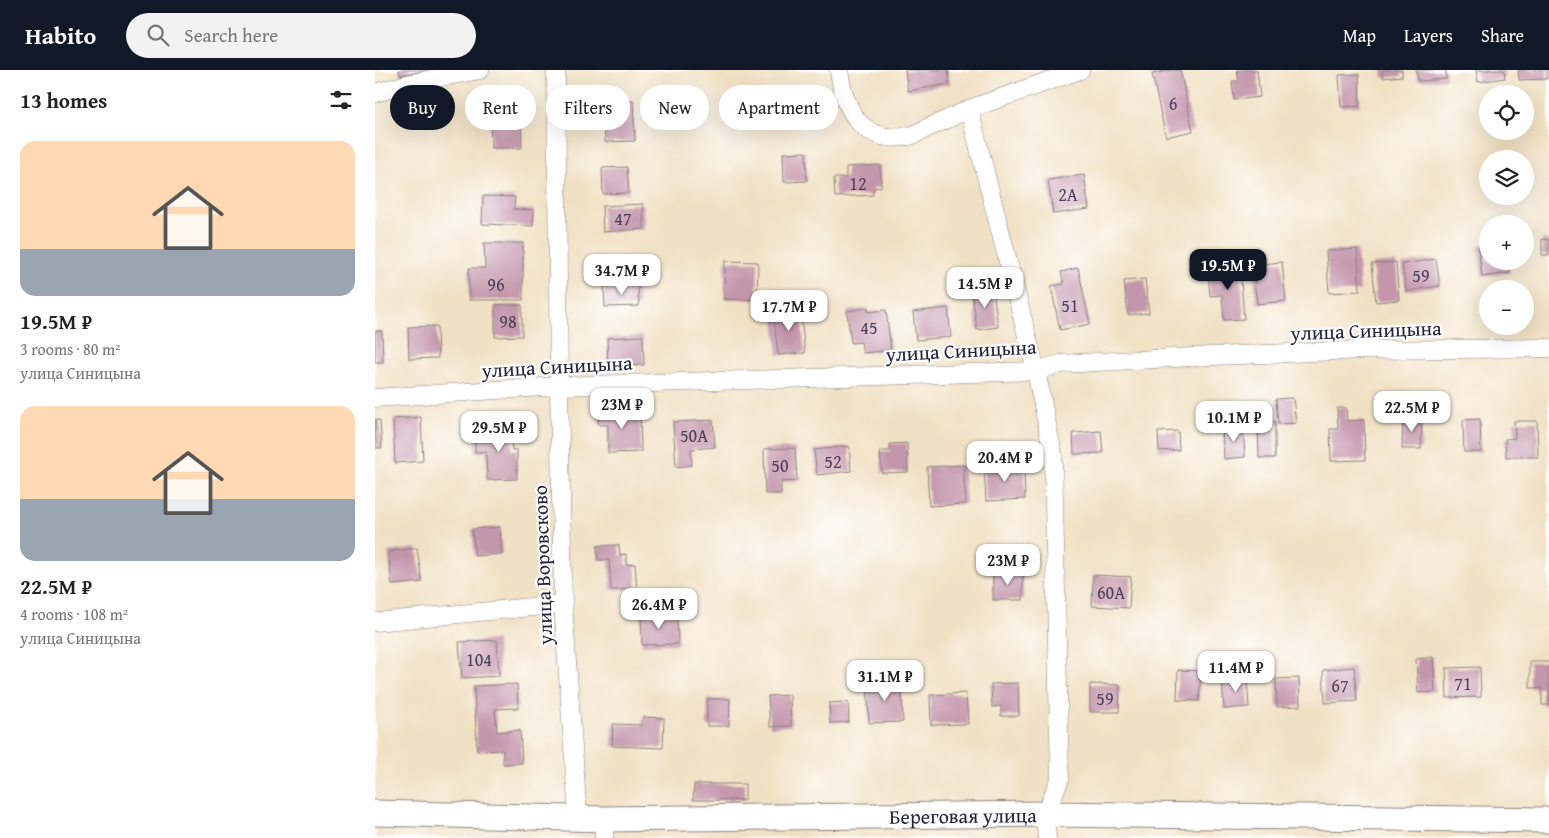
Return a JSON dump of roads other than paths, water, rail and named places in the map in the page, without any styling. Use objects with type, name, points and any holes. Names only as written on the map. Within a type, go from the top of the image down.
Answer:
[{"type":"main road","name":"Береговая улица","points":[[375,813],[578,818],[604,828],[1046,826],[1549,820]]},
{"type":"street","points":[[375,93],[411,83],[480,70]]},
{"type":"street","name":"улица Воровсково","points":[[556,70],[563,604],[578,818]]},
{"type":"street","points":[[839,70],[845,98],[853,116],[863,127],[880,135],[895,137],[911,136],[969,109],[1080,70]]},
{"type":"street","points":[[969,109],[1036,371],[1053,454],[1060,779],[1046,826]]},
{"type":"street","name":"улица Синицына","points":[[375,398],[559,386],[1036,371],[1060,364],[1212,356],[1365,350],[1549,348]]},
{"type":"street","points":[[375,622],[563,604]]}]
